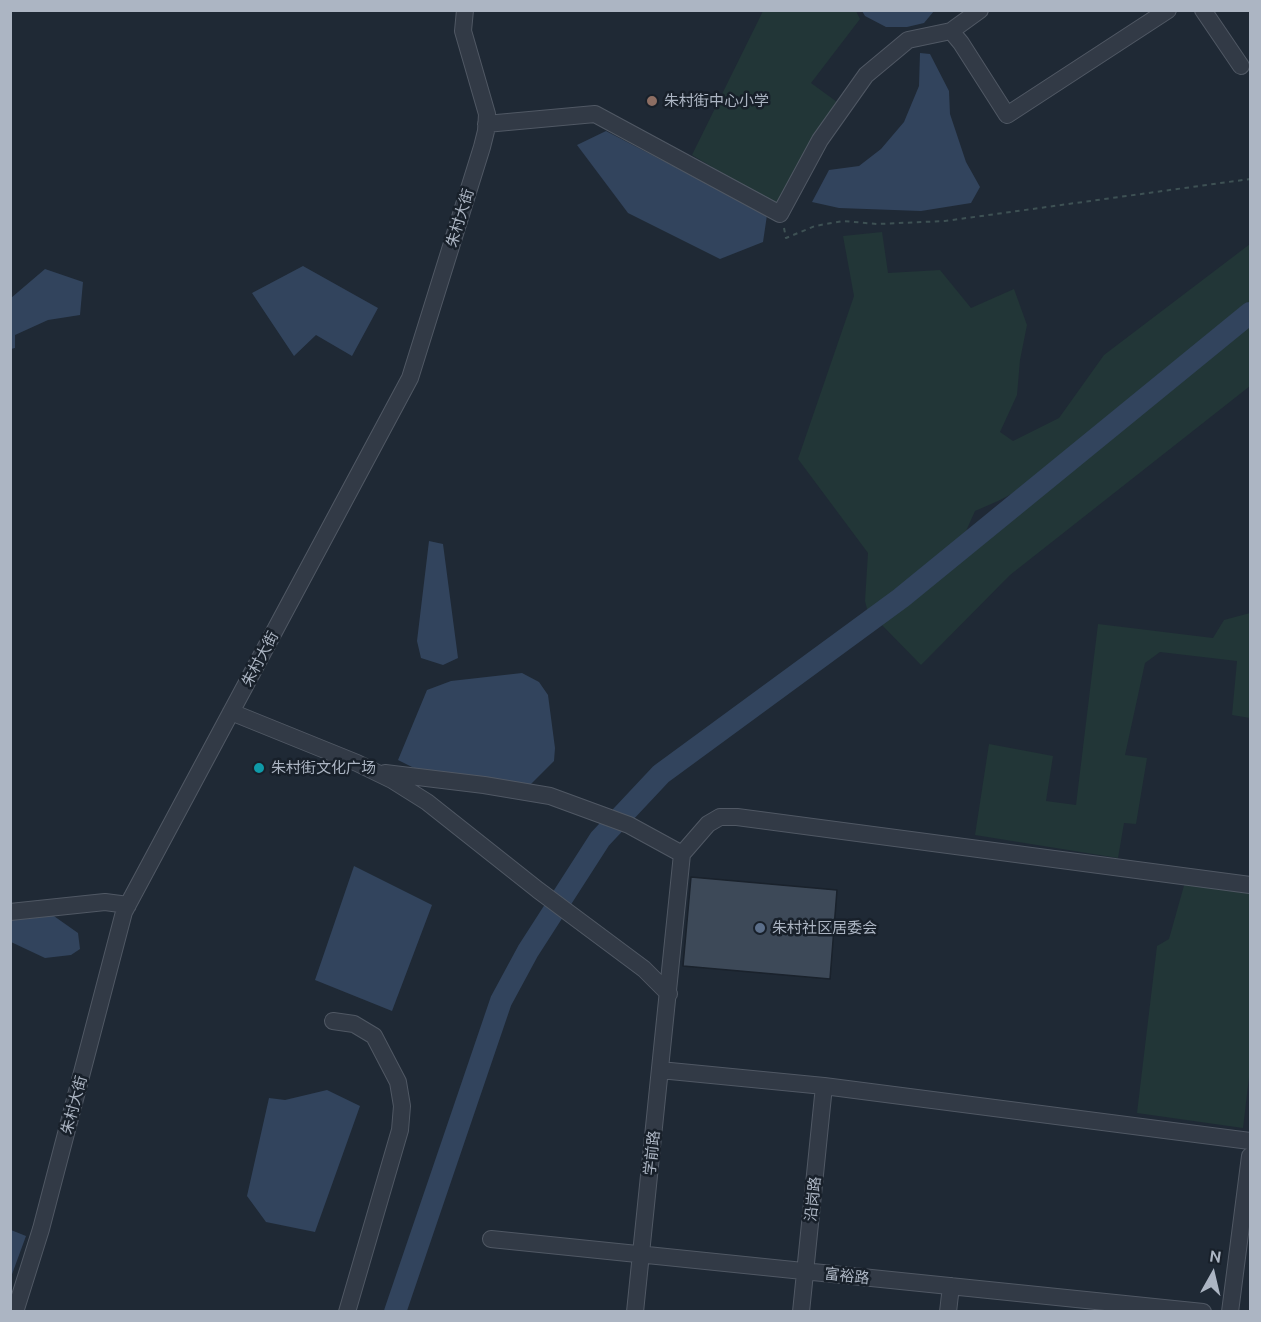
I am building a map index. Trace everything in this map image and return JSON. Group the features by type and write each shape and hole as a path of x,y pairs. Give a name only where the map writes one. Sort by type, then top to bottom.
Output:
{"street":[{"name":"朱村大街","path":"15,1311 41,1229 124,912 410,378 482,147 486,124 487,114 464,32 465,10"},
{"path":"486,124 595,114 780,214 820,140 866,75 908,40 951,31 980,10"},
{"path":"951,31 1007,115 1168,10"},
{"path":"1203,10 1241,66"},
{"path":"231,712 357,763 427,802 538,890 644,969 669,994"},
{"path":"373,771 550,796 629,825 682,854 708,824 720,817 738,817 1251,885"},
{"name":"学前路","path":"635,1311 682,854"},
{"path":"10,912 105,902 128,905"},
{"path":"333,1021 354,1024 374,1036 398,1082 402,1106 400,1130 347,1311"},
{"path":"660,1070 824,1086 1251,1141"},
{"name":"沿岗路","path":"801,1311 824,1086"},
{"path":"1230,1311 1251,1156"},
{"name":"富裕路","path":"491,1239 951,1286 1090,1306 1203,1311"},
{"path":"948,1311 951,1286"}],"path":[{"path":"780,214 786,238 815,226 843,220 877,224 945,221 1251,179"}],"green space":[{"path":"763,11 856,11 860,19 811,83 837,102 793,173 779,202 770,202 692,155"},
{"path":"882,232 888,273 940,270 971,308 1014,289 1027,325 1020,360 1017,395 1000,432 1013,441 1059,418 1104,355 1250,244 1250,304 1027,486 975,511 962,540 869,617 865,601 868,553 798,459 854,296 843,236"},
{"path":"1250,322 1250,386 1010,575 921,665 879,622"},
{"path":"1250,613 1250,718 1232,715 1237,661 1160,652 1145,663 1125,755 1147,758 1136,824 1124,823 1118,858 975,835 989,744 1053,756 1046,801 1076,805 1098,624 1213,638 1224,620"},
{"path":"1185,882 1250,891 1250,1069 1243,1128 1137,1113 1157,946 1169,939"}],"water":[{"path":"862,11 934,11 924,23 907,27 886,27 865,16"},
{"path":"920,53 930,54 949,91 950,114 966,162 980,187 971,203 921,211 839,208 812,202 829,170 859,166 881,149 904,122 919,86"},
{"path":"606,131 767,215 763,242 720,259 628,213 577,145"},
{"path":"303,266 378,308 352,356 316,335 294,356 252,293"},
{"path":"45,269 83,282 80,315 48,320 15,335 15,348 11,349 11,298"},
{"path":"429,541 443,544 458,658 443,665 421,658 417,641"},
{"path":"522,673 539,682 548,695 555,748 554,761 527,788 418,770 398,760 427,690 451,681"},
{"path":"354,866 432,905 392,1011 315,980"},
{"path":"51,914 78,933 80,949 71,955 45,958 11,942 11,919"},
{"path":"327,1090 360,1106 315,1232 266,1222 247,1196 269,1098 285,1100"},
{"path":"10,1230 26,1236 11,1277"}],"building":[{"name":"朱村社区居委会","path":"691,877 837,890 830,979 683,966"}],"waterway":[{"path":"395,1312 501,1001 528,951 600,839 661,774 901,598 1250,313"}],"place":[{"name":"朱村街中心小学","path":"652,101"},
{"name":"朱村街文化广场","path":"259,768"},
{"name":"朱村社区居委会","path":"760,928"}]}
